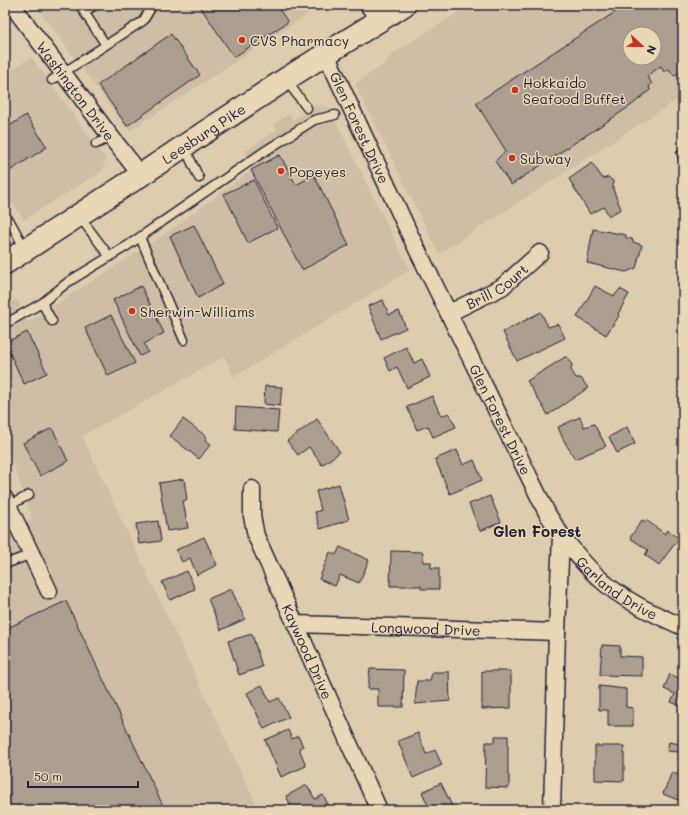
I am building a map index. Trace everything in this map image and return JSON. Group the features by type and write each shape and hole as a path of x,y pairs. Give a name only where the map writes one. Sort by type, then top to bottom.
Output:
{"main road":[{"name":"Leesburg Pike","path":"5,263 326,54 374,13 404,5"}],"street":[{"name":"Washington Drive","path":"12,5 58,77 142,175"},
{"name":"Glen Forest Drive","path":"326,54 369,144 395,204 548,515 561,535"},
{"name":"Brill Court","path":"449,313 502,287 540,253"},
{"name":"Kaywood Drive","path":"252,489 252,516 256,536 379,810"},
{"path":"7,503 49,591"},
{"name":"Garland Drive","path":"561,535 576,555 600,580 628,600 683,627"},
{"path":"552,810 561,535"},
{"name":"Longwood Drive","path":"295,624 557,632"}],"lane":[{"path":"95,5 82,9 106,45"},
{"path":"58,77 143,21 151,8 149,5"},
{"path":"286,79 307,108"},
{"path":"5,324 42,303 68,282 140,238 268,149 314,120 335,115"},
{"path":"96,144 111,137"},
{"path":"184,146 199,178"},
{"path":"5,216 12,225 26,250"},
{"path":"79,216 110,257"},
{"path":"140,238 184,340"},
{"path":"42,303 52,321"},
{"path":"7,503 29,495"},
{"path":"5,564 32,554"}],"shaded area":[{"path":"35,5 308,5 308,14 129,131"},
{"path":"470,5 683,5 683,96 439,254 355,84 385,64 392,54"},
{"path":"31,57 106,159 102,171 24,220 13,203 5,208 5,74"},
{"path":"316,105 329,108 410,270 234,377 224,357 82,436 259,810 5,810 5,524 8,530 32,519 8,449 5,450 5,306 17,299 28,322 165,234 253,169 245,151 277,130 273,124 289,114 293,120"}],"building":[{"name":"CVS Pharmacy","path":"199,5 276,5 288,22 234,57"},
{"path":"626,5 683,5 683,71 674,76 669,69 664,72 661,66 647,76 652,84 649,86 650,90 632,105 511,185 495,161 506,151 476,103"},
{"path":"171,34 200,75 127,126 98,85"},
{"path":"26,115 47,147 5,174 5,129"},
{"path":"683,150 683,175 676,152"},
{"path":"280,155 296,185 314,175 349,245 302,270 251,170"},
{"path":"592,163 603,179 608,177 613,181 613,189 621,209 609,216 604,207 590,214 569,179"},
{"path":"254,180 277,228 248,243 224,194"},
{"path":"194,225 223,284 198,298 170,236"},
{"path":"593,229 626,235 626,238 632,239 633,242 642,245 636,268 626,272 587,263"},
{"path":"141,286 164,333 144,344 148,352 140,356 113,300"},
{"path":"595,286 614,296 620,289 629,294 618,314 619,316 606,335 577,317"},
{"path":"383,300 389,315 399,311 406,328 381,339 368,306"},
{"path":"541,312 548,327 558,324 565,338 517,361 503,332"},
{"path":"111,315 135,363 108,376 85,328"},
{"path":"27,332 47,373 24,384 5,343"},
{"path":"406,347 414,363 422,359 430,377 407,388 397,367 390,371 384,358"},
{"path":"567,357 572,365 571,370 576,378 581,378 588,388 548,415 527,381"},
{"path":"265,386 282,387 280,406 264,404"},
{"path":"432,396 441,416 449,413 456,427 433,437 428,426 417,430 407,407"},
{"path":"236,407 279,410 277,432 235,429"},
{"path":"580,417 584,427 594,424 606,446 575,459 563,439 558,427"},
{"path":"183,419 207,437 205,440 211,444 199,459 170,436"},
{"path":"317,419 340,452 322,465 309,447 298,455 287,441"},
{"path":"627,427 635,444 617,453 609,437"},
{"path":"52,428 68,461 40,476 23,443"},
{"path":"457,450 463,465 474,460 482,480 450,494 435,459"},
{"path":"184,479 187,500 183,501 188,528 167,531 159,483"},
{"path":"339,484 349,520 320,529 315,512 321,510 316,491"},
{"path":"490,496 501,522 480,531 469,504"},
{"path":"642,520 645,522 646,520 665,534 667,530 679,538 659,565 645,555 648,550 630,538"},
{"path":"158,521 161,541 139,544 136,524"},
{"path":"204,537 217,565 197,575 190,558 182,562 176,550"},
{"path":"340,547 369,560 359,583 340,575 335,586 319,579 330,552 336,555"},
{"path":"391,551 423,552 423,562 431,562 431,568 439,568 439,589 421,589 421,586 390,586"},
{"path":"187,571 195,589 170,600 162,582"},
{"path":"231,589 245,619 221,630 208,599"},
{"path":"66,601 165,810 5,810 5,629"},
{"path":"252,634 262,667 239,675 228,641"},
{"path":"602,645 620,646 620,656 642,657 642,676 600,675"},
{"path":"370,669 404,670 403,707 378,707 378,689 368,689"},
{"path":"482,671 511,671 511,708 482,709"},
{"path":"432,672 449,672 450,701 415,704 417,681 430,681"},
{"path":"670,674 681,679 679,683 683,685 683,707 671,702 675,694 664,689"},
{"path":"262,685 270,702 279,698 289,717 264,729 247,693"},
{"path":"599,686 626,689 626,707 633,708 633,726 608,726 608,710 599,710"},
{"path":"288,730 292,739 298,736 303,746 299,748 306,766 281,777 265,740"},
{"path":"418,733 426,754 435,750 442,765 413,778 398,741"},
{"path":"495,736 508,736 509,788 485,787 486,742 495,742"},
{"path":"669,742 680,744 679,752 667,751"},
{"path":"595,746 624,746 624,781 595,780"},
{"path":"680,771 683,773 683,802 663,794 672,772 678,775"},
{"path":"441,783 454,810 430,810 422,792"},
{"path":"307,785 315,799 323,795 331,810 293,810 286,796"}],"place":[{"name":"CVS Pharmacy","path":"242,40"},
{"name":"Hokkaido Seafood Buffet","path":"515,90"},
{"name":"Subway","path":"512,158"},
{"name":"Popeyes","path":"281,171"},
{"name":"Sherwin-Williams","path":"132,311"}],"district":[{"name":"Glen Forest","path":"537,531"}]}
